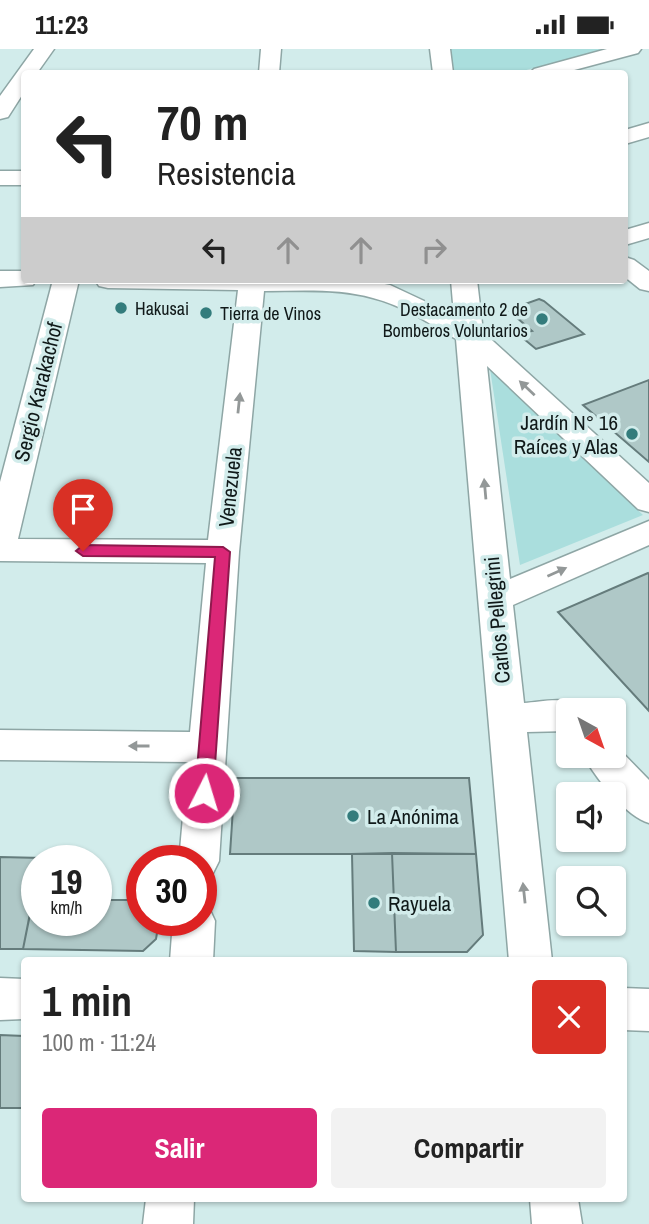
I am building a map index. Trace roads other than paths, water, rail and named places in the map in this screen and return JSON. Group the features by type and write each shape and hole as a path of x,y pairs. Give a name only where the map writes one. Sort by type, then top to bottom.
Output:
{"street":[{"path":"29,70 44,49"},
{"path":"269,70 271,49"},
{"path":"440,49 443,70"},
{"path":"552,70 631,49"},
{"path":"637,49 649,56"},
{"path":"8,103 21,83"},
{"path":"628,136 649,130"},
{"path":"0,178 21,178"},
{"path":"628,237 649,230"},
{"path":"628,267 649,282"},
{"path":"0,279 21,279"},
{"name":"Sergio Karakachof","path":"0,547 65,284"},
{"name":"Venezuela","path":"200,845 223,552 252,284"},
{"path":"340,284 381,291 433,314 471,336 649,501"},
{"name":"Carlos Pellegrini","path":"473,284 471,336 531,957"},
{"path":"495,599 649,532"},
{"path":"0,547 223,552"},
{"path":"507,719 556,716"},
{"path":"0,745 208,747"},
{"path":"614,768 649,807"},
{"path":"191,957 193,936"},
{"path":"0,999 21,999"},
{"path":"627,1009 649,1010"},
{"path":"168,1224 170,1202"},
{"path":"554,1202 557,1224"}],"place":[{"name":"Hakusai","path":"121,308"},
{"name":"Tierra de Vinos","path":"206,313"},
{"name":"Destacamento 2 de Bomberos Voluntarios","path":"542,319"},
{"name":"Jardín N° 16 Raíces y Alas","path":"632,434"},
{"name":"La Anónima","path":"353,816"},
{"name":"Rayuela","path":"374,903"}]}
